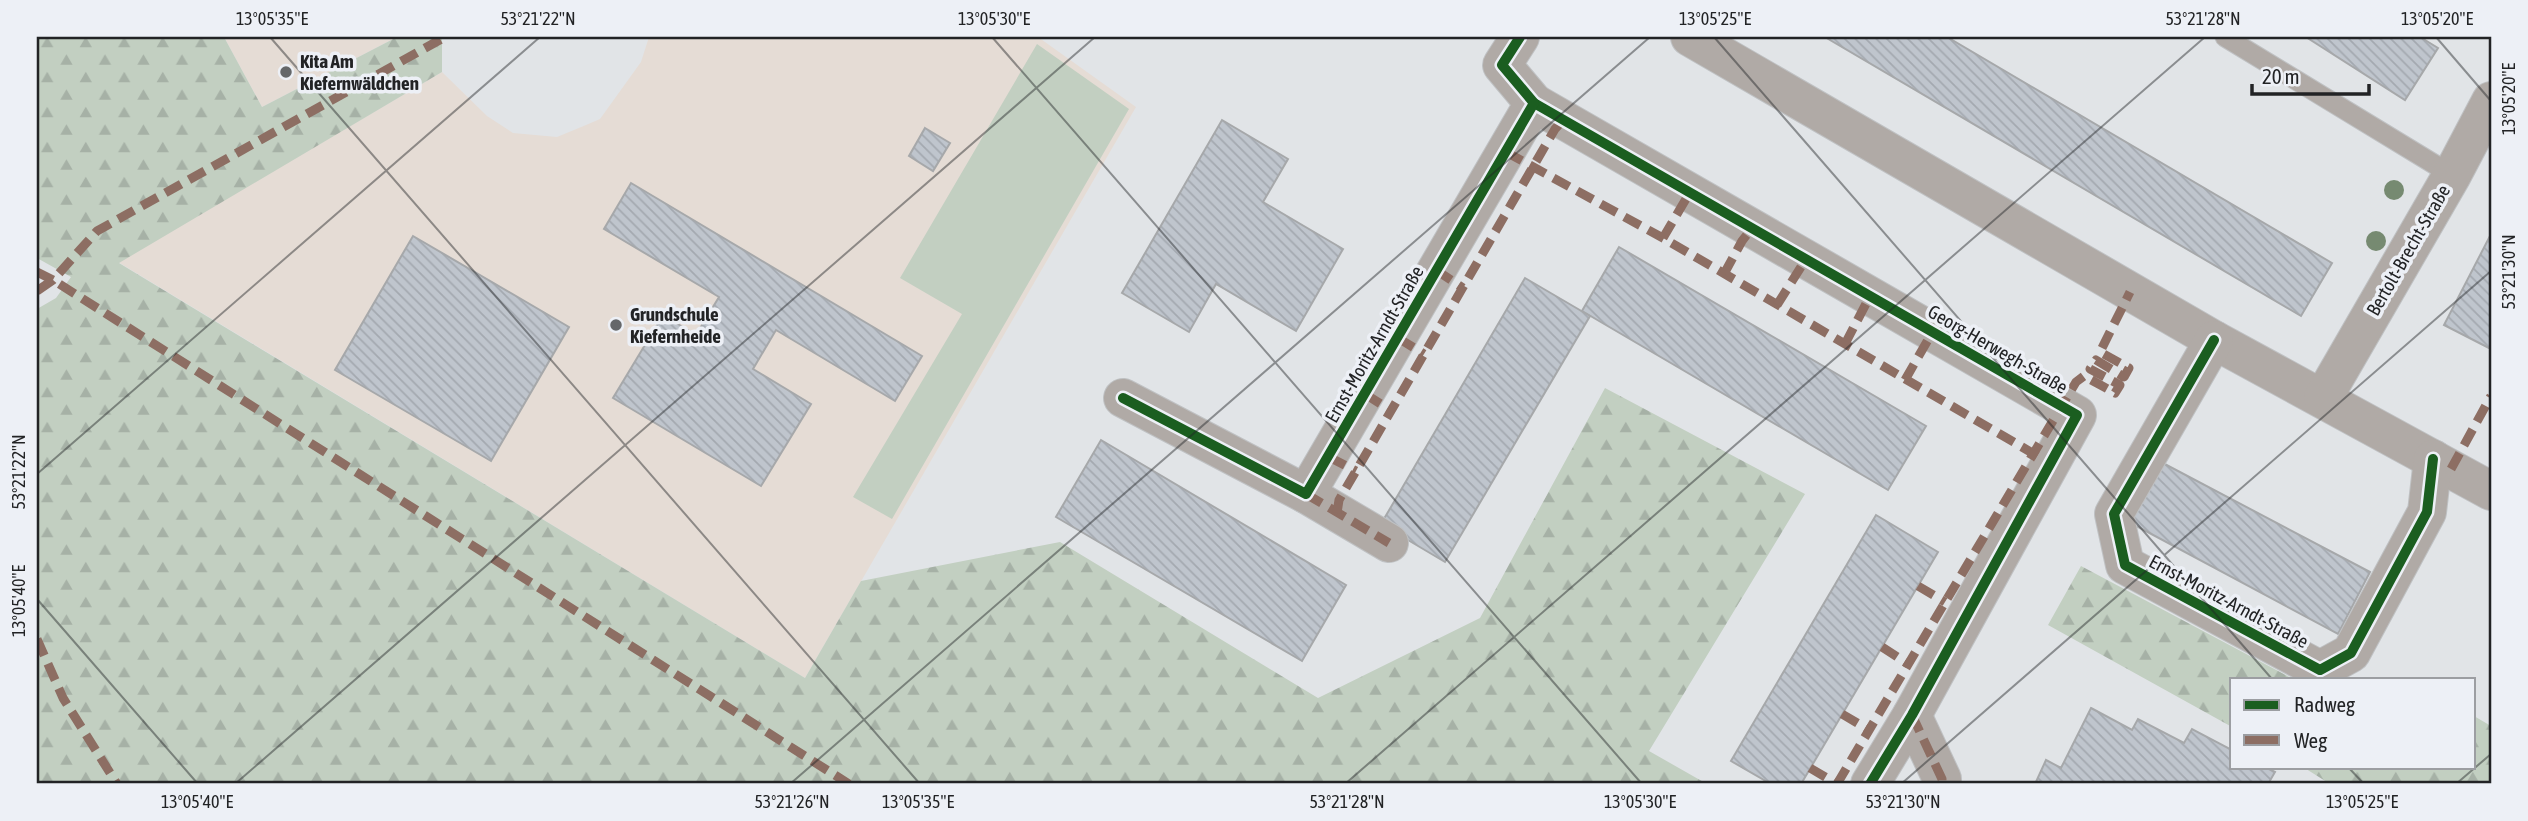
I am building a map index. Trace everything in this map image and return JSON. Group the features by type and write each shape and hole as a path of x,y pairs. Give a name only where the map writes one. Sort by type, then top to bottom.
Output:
{"street":[{"path":"1520,37 1502,65 1534,103"},
{"path":"1690,37 2214,340 2491,491"},
{"name":"Bertolt-Brecht-Straße","path":"2323,398 2452,175 2491,102"},
{"name":"Ernst-Moritz-Arndt-Straße","path":"1306,494 1534,103"},
{"name":"Georg-Herwegh-Straße","path":"1534,103 2077,415 1912,715 1870,784"},
{"name":"Ernst-Moritz-Arndt-Straße","path":"2214,340 2114,514 2125,565 2137,572 2320,670 2351,653 2422,522 2427,512 2433,459"},
{"path":"1123,398 1306,494 1389,543"},
{"path":"1912,715 1942,784"}],"lane":[{"path":"2225,37 2452,175"}],"shaded area":[{"name":"Kita Am Kiefernwäldchen","path":"224,37 397,37 262,107"},
{"name":"Grundschule Kiefernheide","path":"649,37 1038,37 1136,107 805,678 118,262 442,72 487,116 513,133 557,137 586,125 600,119 641,62"}],"green space":[{"path":"37,37 224,37 262,107 397,37 442,37 442,72 119,263 805,678 861,581 1060,542 1318,698 1480,618 1605,388 1805,494 1649,751 1707,784 37,784 37,309 56,298 71,277 37,258"},
{"path":"1037,44 1129,109 892,519 853,497 962,314 900,278"},
{"path":"2081,566 2291,678 2230,678 2230,726 2048,625"},
{"path":"2476,717 2491,726 2491,784 2330,784 2305,768 2476,768"}],"building":[{"path":"1825,37 1947,37 2332,263 2301,316"},
{"path":"2306,37 2420,37 2438,48 2405,100"},
{"path":"1222,120 1288,159 1263,202 1343,249 1296,331 1216,284 1189,332 1122,293"},
{"path":"925,128 950,143 933,171 909,156"},
{"path":"631,183 922,356 895,401 776,330 753,369 811,404 761,486 613,398 663,315 696,335 719,297 604,229"},
{"path":"2491,234 2491,349 2444,325"},
{"path":"413,236 569,327 491,461 335,370"},
{"path":"1619,247 1926,426 1888,490 1582,311"},
{"path":"1525,278 1590,316 1445,562 1381,524"},
{"path":"1101,440 1346,585 1302,661 1056,517"},
{"path":"2159,461 2370,572 2338,634 2127,521"},
{"path":"1876,515 1938,552 1801,784 1771,784 1731,761"},
{"path":"2091,708 2132,730 2138,719 2184,743 2192,729 2230,749 2230,768 2267,768 2275,772 2268,784 2035,784 2046,760 2061,768"}],"marked path":[{"path":"37,272 53,280 97,231 445,37"},
{"path":"1337,513 1339,500 1555,129 1564,119"},
{"path":"1506,152 1663,238 2041,458"},
{"path":"1663,238 1690,192"},
{"path":"1724,274 1752,228"},
{"path":"1777,305 1806,259"},
{"path":"1436,270 1463,288"},
{"path":"37,291 53,280 849,784"},
{"path":"1837,784 2076,382 2084,376 2115,393 2120,385 2090,369 2096,360 2124,377 2129,368 2100,352 2130,292"},
{"path":"1845,344 1870,296"},
{"path":"1905,380 1933,331"},
{"path":"1398,338 1424,354"},
{"path":"1365,394 1392,411"},
{"path":"2451,469 2491,396"},
{"path":"1329,457 1356,471"},
{"path":"1306,494 1389,543"},
{"path":"1918,586 1945,602"},
{"path":"37,639 63,698 117,784"},
{"path":"1882,647 1908,664"},
{"path":"1842,714 1869,730"},
{"path":"1912,715 1942,784"},
{"path":"1810,768 1837,784"}],"cycle path":[{"path":"1123,398 1306,494 1534,103 1502,65 1520,37"},
{"path":"1534,103 2077,415 1912,715 1870,784"},
{"path":"2214,340 2114,514 2125,565 2320,670 2351,653 2427,512 2433,459"}],"place":[{"name":"Kita Am Kiefernwäldchen","path":"286,72"},
{"name":"Grundschule Kiefernheide","path":"616,325"}]}
